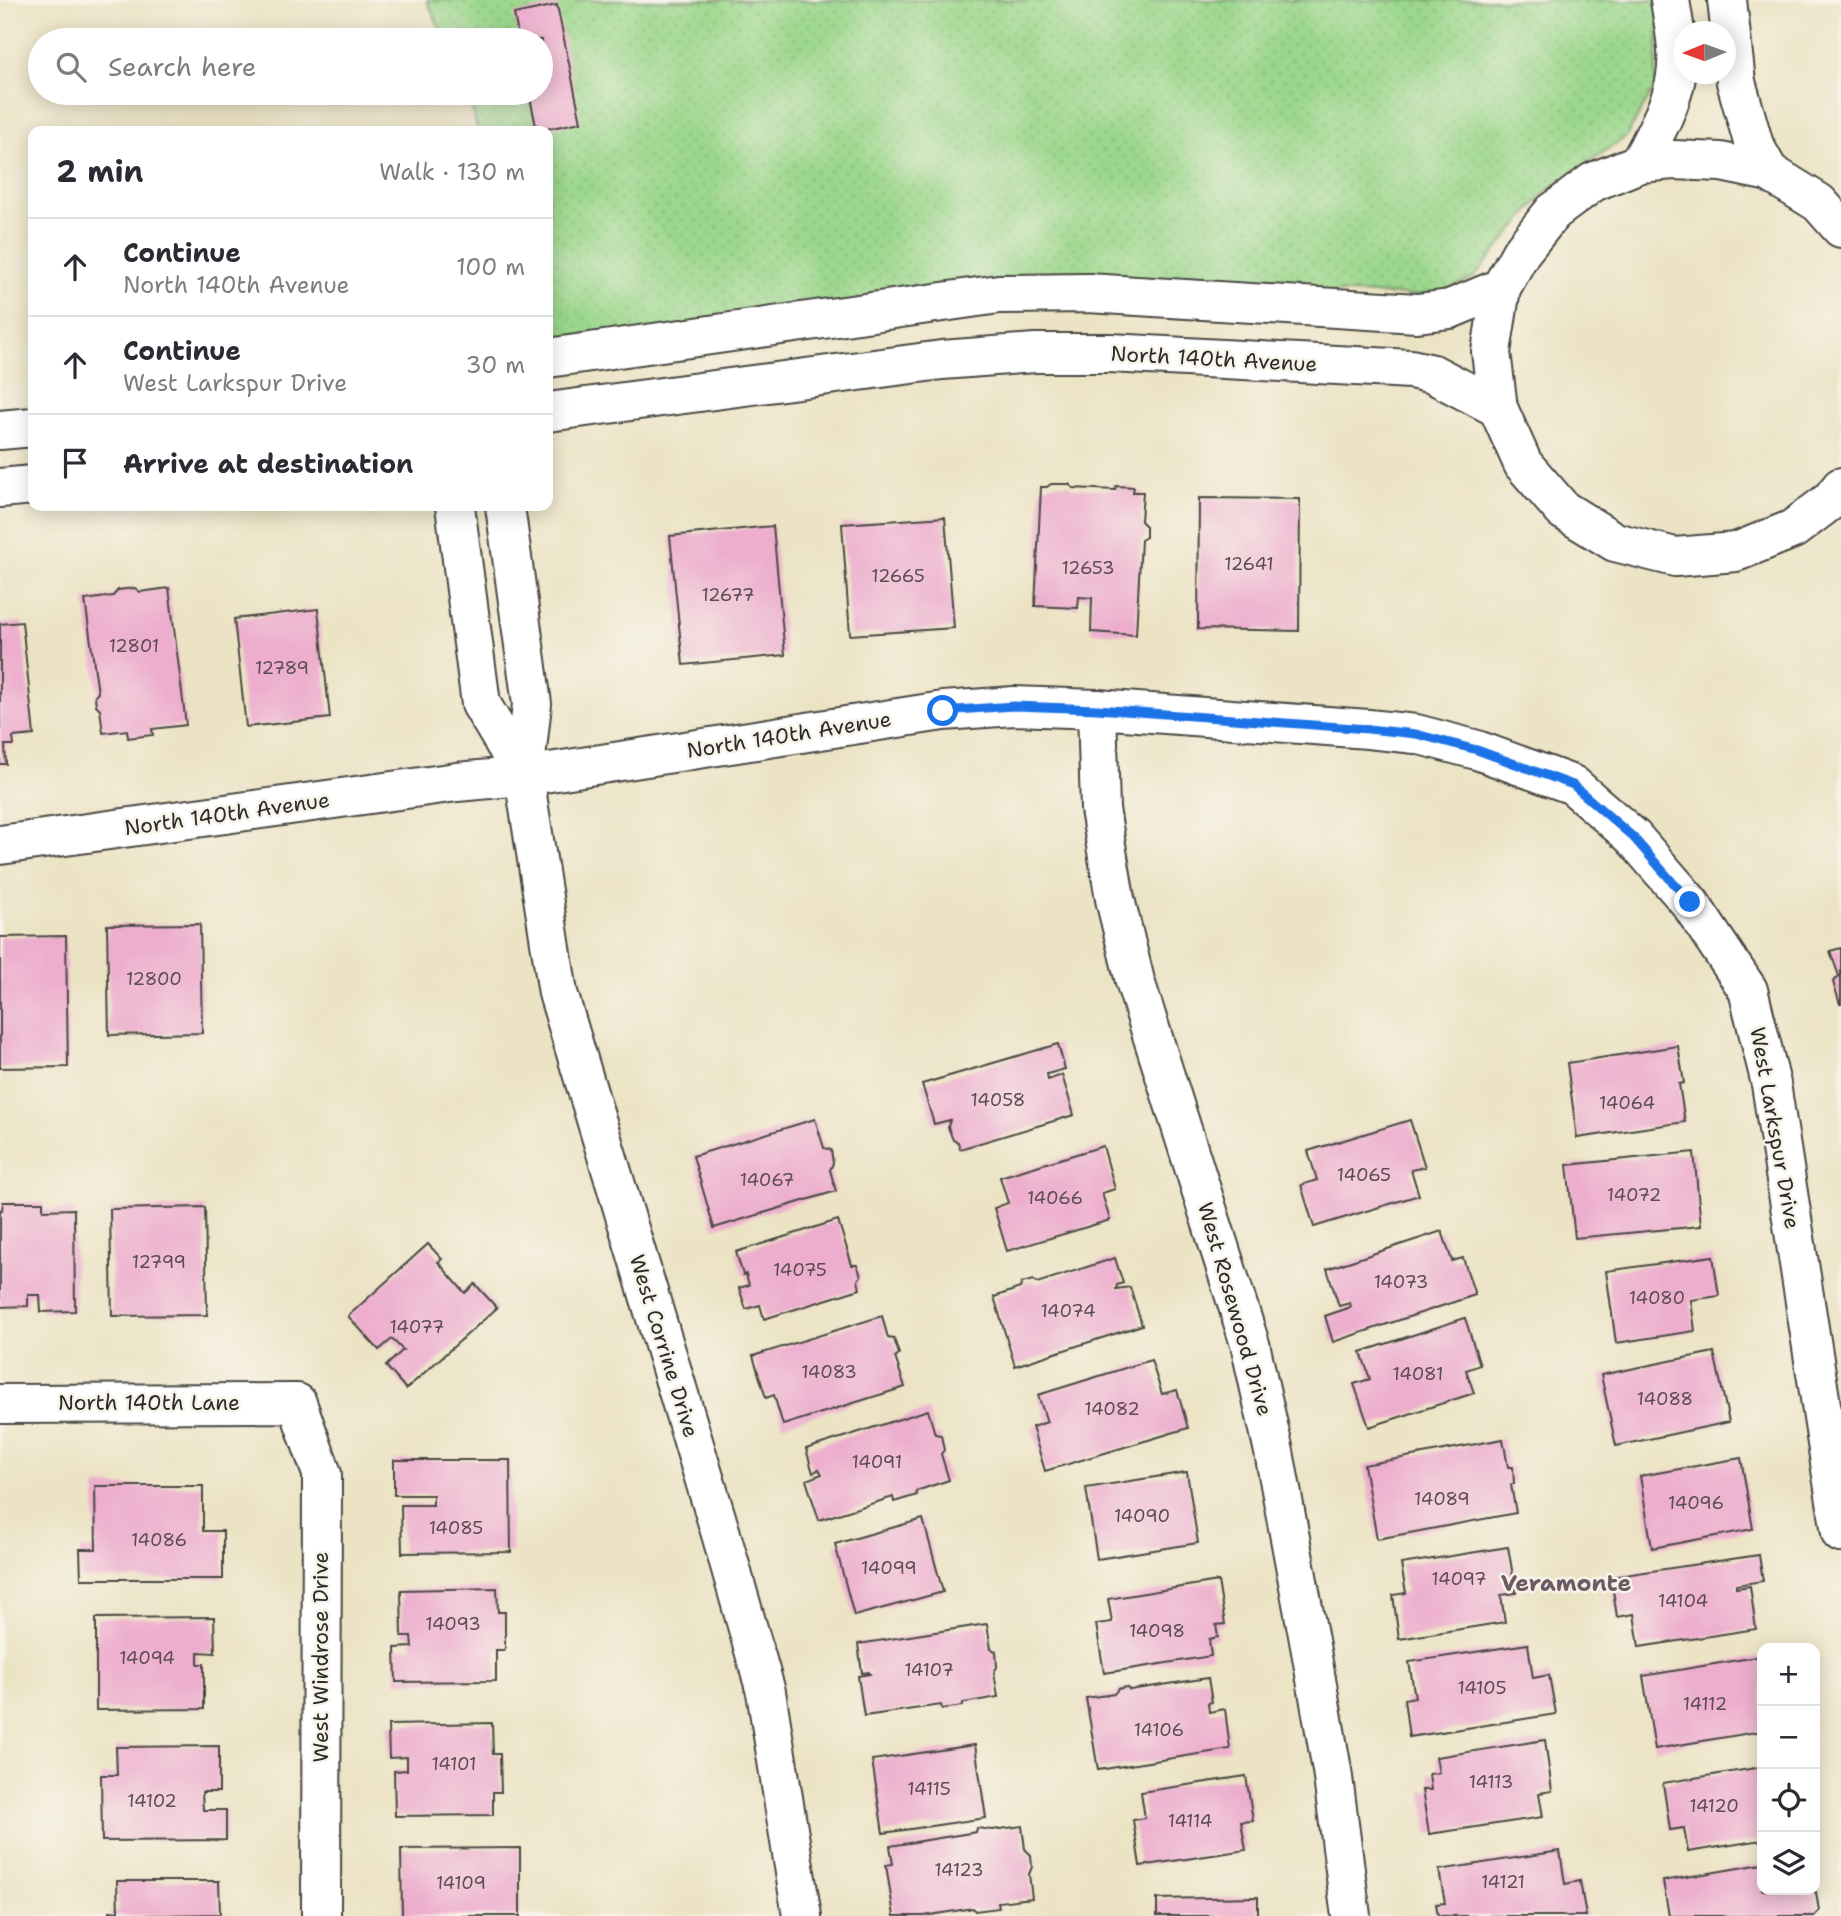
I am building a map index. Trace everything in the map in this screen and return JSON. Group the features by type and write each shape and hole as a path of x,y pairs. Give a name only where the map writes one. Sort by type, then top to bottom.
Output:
{"street":[{"path":"1640,163 1661,120 1675,81 1677,54 1670,0"},
{"path":"1727,0 1736,82 1754,145 1769,172"},
{"path":"1837,496 1793,528 1736,552 1675,557 1615,542 1563,510 1523,464 1498,408 1491,352 1501,288 1521,251 1553,212 1593,182 1640,163 1673,160 1721,162 1769,172 1819,203 1841,228"},
{"path":"553,357 999,294 1088,293 1417,313 1450,309 1501,288"},
{"name":"North 140th Avenue","path":"553,411 942,360 1035,353 1110,353 1411,369 1433,374 1498,408"},
{"path":"0,430 28,427"},
{"path":"0,488 28,485"},
{"name":"West Corrine Drive","path":"456,511 481,705 524,776"},
{"name":"West Corrine Drive","path":"506,511 532,704 524,776 558,993 766,1692 802,1916"},
{"name":"North 140th Avenue","path":"0,845 457,782 524,776 943,711 1014,706 1097,709 1416,734 1477,750 1573,785"},
{"name":"West Rosewood Drive","path":"1097,709 1100,809 1115,899 1135,981 1250,1345 1275,1452 1336,1796 1351,1916"},
{"name":"West Larkspur Drive","path":"1573,785 1633,837 1690,902 1748,990 1771,1084 1841,1533"},
{"name":"North 140th Lane","path":"0,1404 297,1403"},
{"name":"West Windrose Drive","path":"297,1403 322,1474 321,1916"}],"green space":[{"path":"427,0 1656,0 1660,15 1655,87 1626,137 1547,190 1473,278 1434,296 1143,286 553,345 553,126 477,126 471,105 553,105 553,28 440,28"}],"building":[{"path":"557,5 581,122 553,128 536,126 532,105 553,105 553,28 517,28 514,14"},
{"path":"1051,484 1115,490 1116,486 1134,487 1133,492 1143,492 1141,521 1146,526 1146,537 1141,540 1136,635 1091,632 1092,598 1079,597 1078,608 1035,606 1041,487"},
{"path":"1199,498 1300,499 1299,631 1198,629"},
{"path":"945,517 954,628 850,635 842,524"},
{"path":"773,526 785,655 683,665 670,536"},
{"path":"135,588 140,592 169,588 186,725 152,729 153,735 128,738 127,730 103,733 100,709 96,705 95,696 98,693 85,600 113,596 118,590"},
{"path":"318,609 330,718 246,727 234,619"},
{"path":"22,622 34,735 13,737 14,745 5,745 6,764 0,764 0,624"},
{"path":"200,924 202,1033 109,1035 107,925"},
{"path":"66,936 68,1067 0,1068 0,937"},
{"path":"1841,948 1840,1004 1833,982 1839,976 1830,951"},
{"path":"1058,1044 1065,1069 1047,1074 1048,1080 1062,1075 1074,1115 960,1149 948,1127 950,1120 934,1124 922,1084"},
{"path":"1678,1046 1684,1083 1679,1084 1685,1122 1577,1138 1567,1063"},
{"path":"815,1119 824,1148 831,1150 833,1163 830,1170 836,1191 714,1228 693,1156"},
{"path":"1410,1120 1425,1167 1411,1170 1419,1195 1314,1227 1301,1185 1317,1180 1308,1151"},
{"path":"1103,1146 1115,1189 1102,1193 1110,1220 1007,1251 994,1208 1008,1203 1000,1177"},
{"path":"1694,1152 1701,1226 1575,1238 1567,1165"},
{"path":"3,1202 43,1202 43,1210 74,1209 75,1311 41,1312 40,1295 28,1295 28,1306 0,1307 0,1210"},
{"path":"205,1207 207,1315 112,1316 110,1209"},
{"path":"838,1220 852,1265 857,1265 861,1276 858,1280 860,1289 764,1319 760,1305 746,1309 739,1288 749,1285 736,1252"},
{"path":"1442,1231 1452,1261 1463,1258 1475,1295 1333,1342 1325,1316 1351,1307 1350,1303 1339,1306 1327,1269"},
{"path":"428,1244 442,1259 438,1262 465,1293 475,1284 497,1308 406,1389 386,1366 403,1350 392,1339 379,1350 348,1316"},
{"path":"1713,1256 1719,1296 1691,1300 1695,1331 1616,1343 1606,1271"},
{"path":"1115,1258 1123,1283 1117,1285 1116,1289 1130,1287 1142,1325 1015,1366 994,1297 1020,1288 1022,1283 1033,1280 1037,1283"},
{"path":"882,1316 888,1338 894,1339 899,1354 895,1357 905,1387 783,1425 774,1395 766,1398 753,1356"},
{"path":"1465,1318 1480,1365 1466,1370 1474,1393 1369,1427 1354,1384 1370,1379 1361,1352"},
{"path":"1714,1352 1729,1422 1616,1446 1601,1375"},
{"path":"1151,1360 1162,1394 1177,1390 1188,1428 1045,1471 1032,1427 1047,1422 1038,1395"},
{"path":"928,1410 935,1434 941,1435 944,1450 941,1454 949,1480 916,1491 917,1495 894,1502 893,1497 819,1520 806,1480 822,1474 819,1469 813,1473 806,1449"},
{"path":"1503,1439 1508,1467 1513,1467 1514,1483 1511,1485 1516,1513 1377,1539 1364,1465"},
{"path":"1741,1458 1753,1529 1652,1548 1640,1476"},
{"path":"394,1460 510,1460 511,1552 402,1553 401,1505 433,1505 433,1495 394,1495"},
{"path":"1187,1472 1198,1543 1097,1559 1086,1488"},
{"path":"95,1486 203,1486 203,1531 223,1531 223,1579 81,1579 80,1549 96,1549"},
{"path":"923,1519 943,1592 854,1616 835,1544"},
{"path":"1508,1547 1516,1593 1501,1595 1505,1622 1399,1639 1393,1595 1406,1593 1401,1564"},
{"path":"1759,1555 1763,1581 1736,1585 1736,1588 1750,1586 1756,1629 1639,1647 1634,1614 1617,1617 1611,1577"},
{"path":"1218,1581 1225,1624 1216,1625 1218,1637 1209,1639 1211,1656 1104,1673 1096,1624 1112,1622 1108,1599"},
{"path":"497,1588 498,1612 505,1612 505,1650 496,1650 496,1681 396,1682 395,1648 412,1647 411,1636 402,1636 401,1590"},
{"path":"214,1617 215,1653 198,1652 198,1664 204,1664 204,1709 96,1710 96,1618"},
{"path":"987,1624 991,1649 996,1651 997,1667 994,1672 998,1697 942,1709 941,1705 864,1716 858,1676 870,1674 862,1673 858,1644"},
{"path":"1528,1644 1533,1678 1549,1675 1556,1714 1409,1737 1404,1699 1415,1697 1409,1662"},
{"path":"1757,1657 1757,1732 1655,1749 1643,1676"},
{"path":"1208,1678 1212,1702 1208,1703 1209,1712 1225,1709 1230,1749 1098,1770 1086,1698 1114,1694 1118,1689 1126,1687 1130,1690"},
{"path":"492,1723 493,1754 500,1754 501,1792 493,1792 493,1815 395,1816 394,1771 407,1770 407,1757 389,1758 388,1725"},
{"path":"1545,1740 1552,1791 1539,1793 1543,1817 1429,1834 1422,1790 1431,1790 1429,1774 1439,1773 1436,1757"},
{"path":"975,1745 986,1818 883,1833 872,1760"},
{"path":"219,1746 219,1792 202,1792 203,1810 226,1810 226,1840 102,1841 101,1775 117,1775 116,1747"},
{"path":"1757,1768 1757,1841 1688,1852 1684,1828 1670,1830 1663,1783"},
{"path":"1246,1776 1253,1821 1241,1822 1246,1850 1140,1866 1133,1820 1145,1818 1141,1792"},
{"path":"1022,1826 1025,1849 1031,1855 1032,1867 1029,1874 1032,1898 998,1902 999,1908 975,1911 973,1908 924,1916 894,1916 886,1865 893,1864 890,1846 976,1832 977,1828 992,1830"},
{"path":"520,1848 520,1916 402,1916 401,1849"},
{"path":"1560,1851 1565,1884 1580,1881 1586,1916 1438,1916 1436,1904 1445,1903 1439,1870"},
{"path":"1757,1865 1757,1895 1816,1895 1819,1911 1814,1916 1669,1916 1663,1881"},
{"path":"117,1881 219,1881 220,1914 110,1916 110,1911 118,1912"},
{"path":"1258,1897 1258,1916 1157,1916 1157,1899"}],"district":[{"name":"Veramonte","path":"1566,1583"}],"route":[{"path":"943,711 1014,706 1097,709 1416,734 1477,750 1573,785 1633,837 1690,902"}]}
